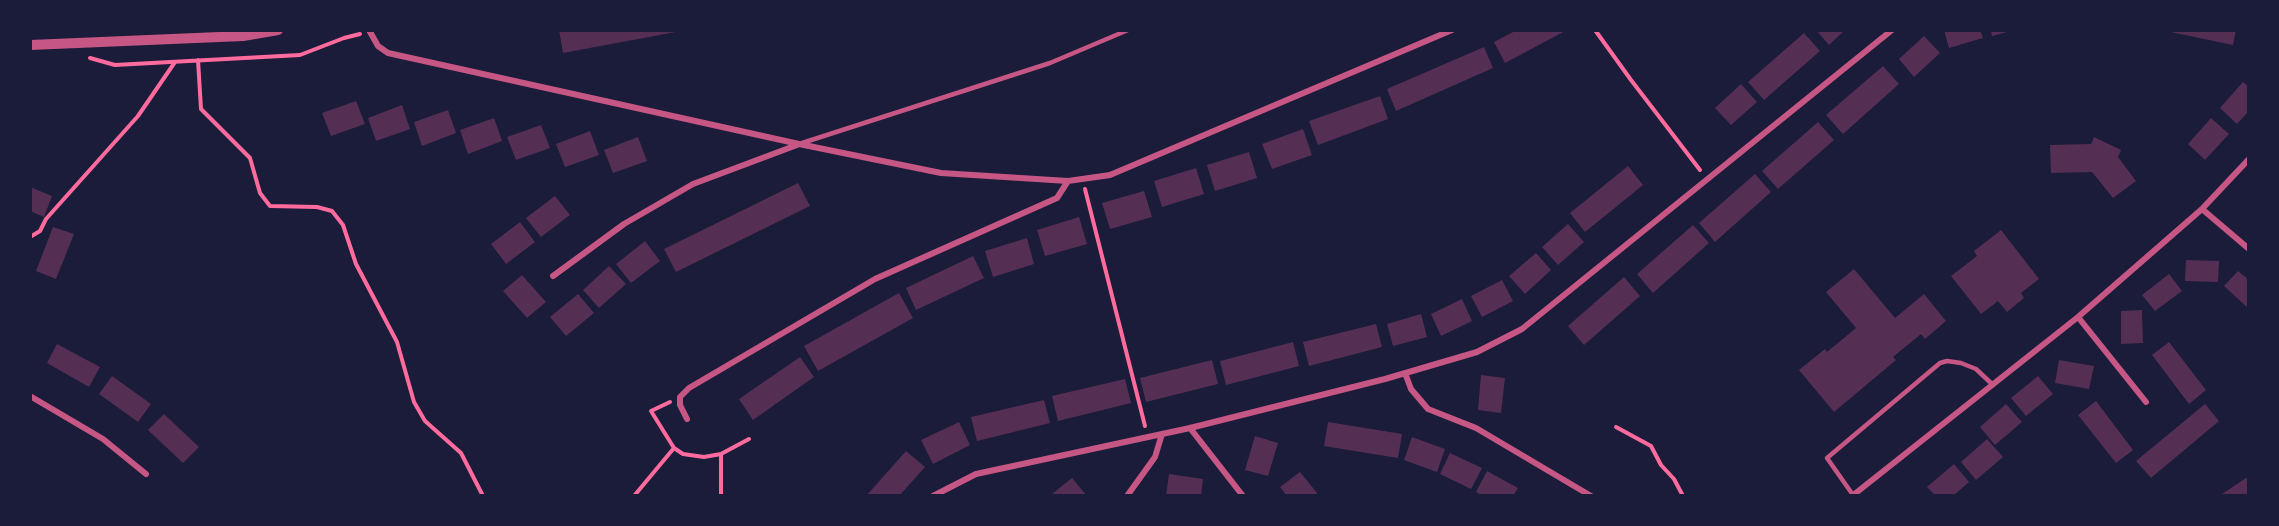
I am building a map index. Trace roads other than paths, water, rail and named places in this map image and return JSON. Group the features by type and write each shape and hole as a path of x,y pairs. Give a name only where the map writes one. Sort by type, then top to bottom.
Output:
{"street":[{"path":"30,45 243,36 278,30"},
{"path":"369,31 378,46 387,53 799,144 941,173 1068,181 1110,175 1452,30"},
{"path":"933,496 976,474 1190,428 1406,373 1477,352 1522,329 1892,30"},
{"path":"554,276 624,224 693,184 799,144"},
{"path":"1853,496 2078,317 2202,209 2249,159"},
{"path":"687,419 680,405 680,397 689,388 875,279 1057,198 1068,181"},
{"path":"2202,209 2249,249"},
{"path":"2078,317 2146,402"},
{"path":"1406,373 1411,389 1428,409 1476,428 1591,496"},
{"path":"30,396 103,439 146,474"},
{"path":"1190,428 1243,496"},
{"path":"1127,496 1155,457 1162,434"}],"lane":[{"path":"799,144 1050,63 1128,30"},
{"path":"1853,496 1827,458 1940,363 1947,361 1961,363 1976,369 1993,385"}]}
